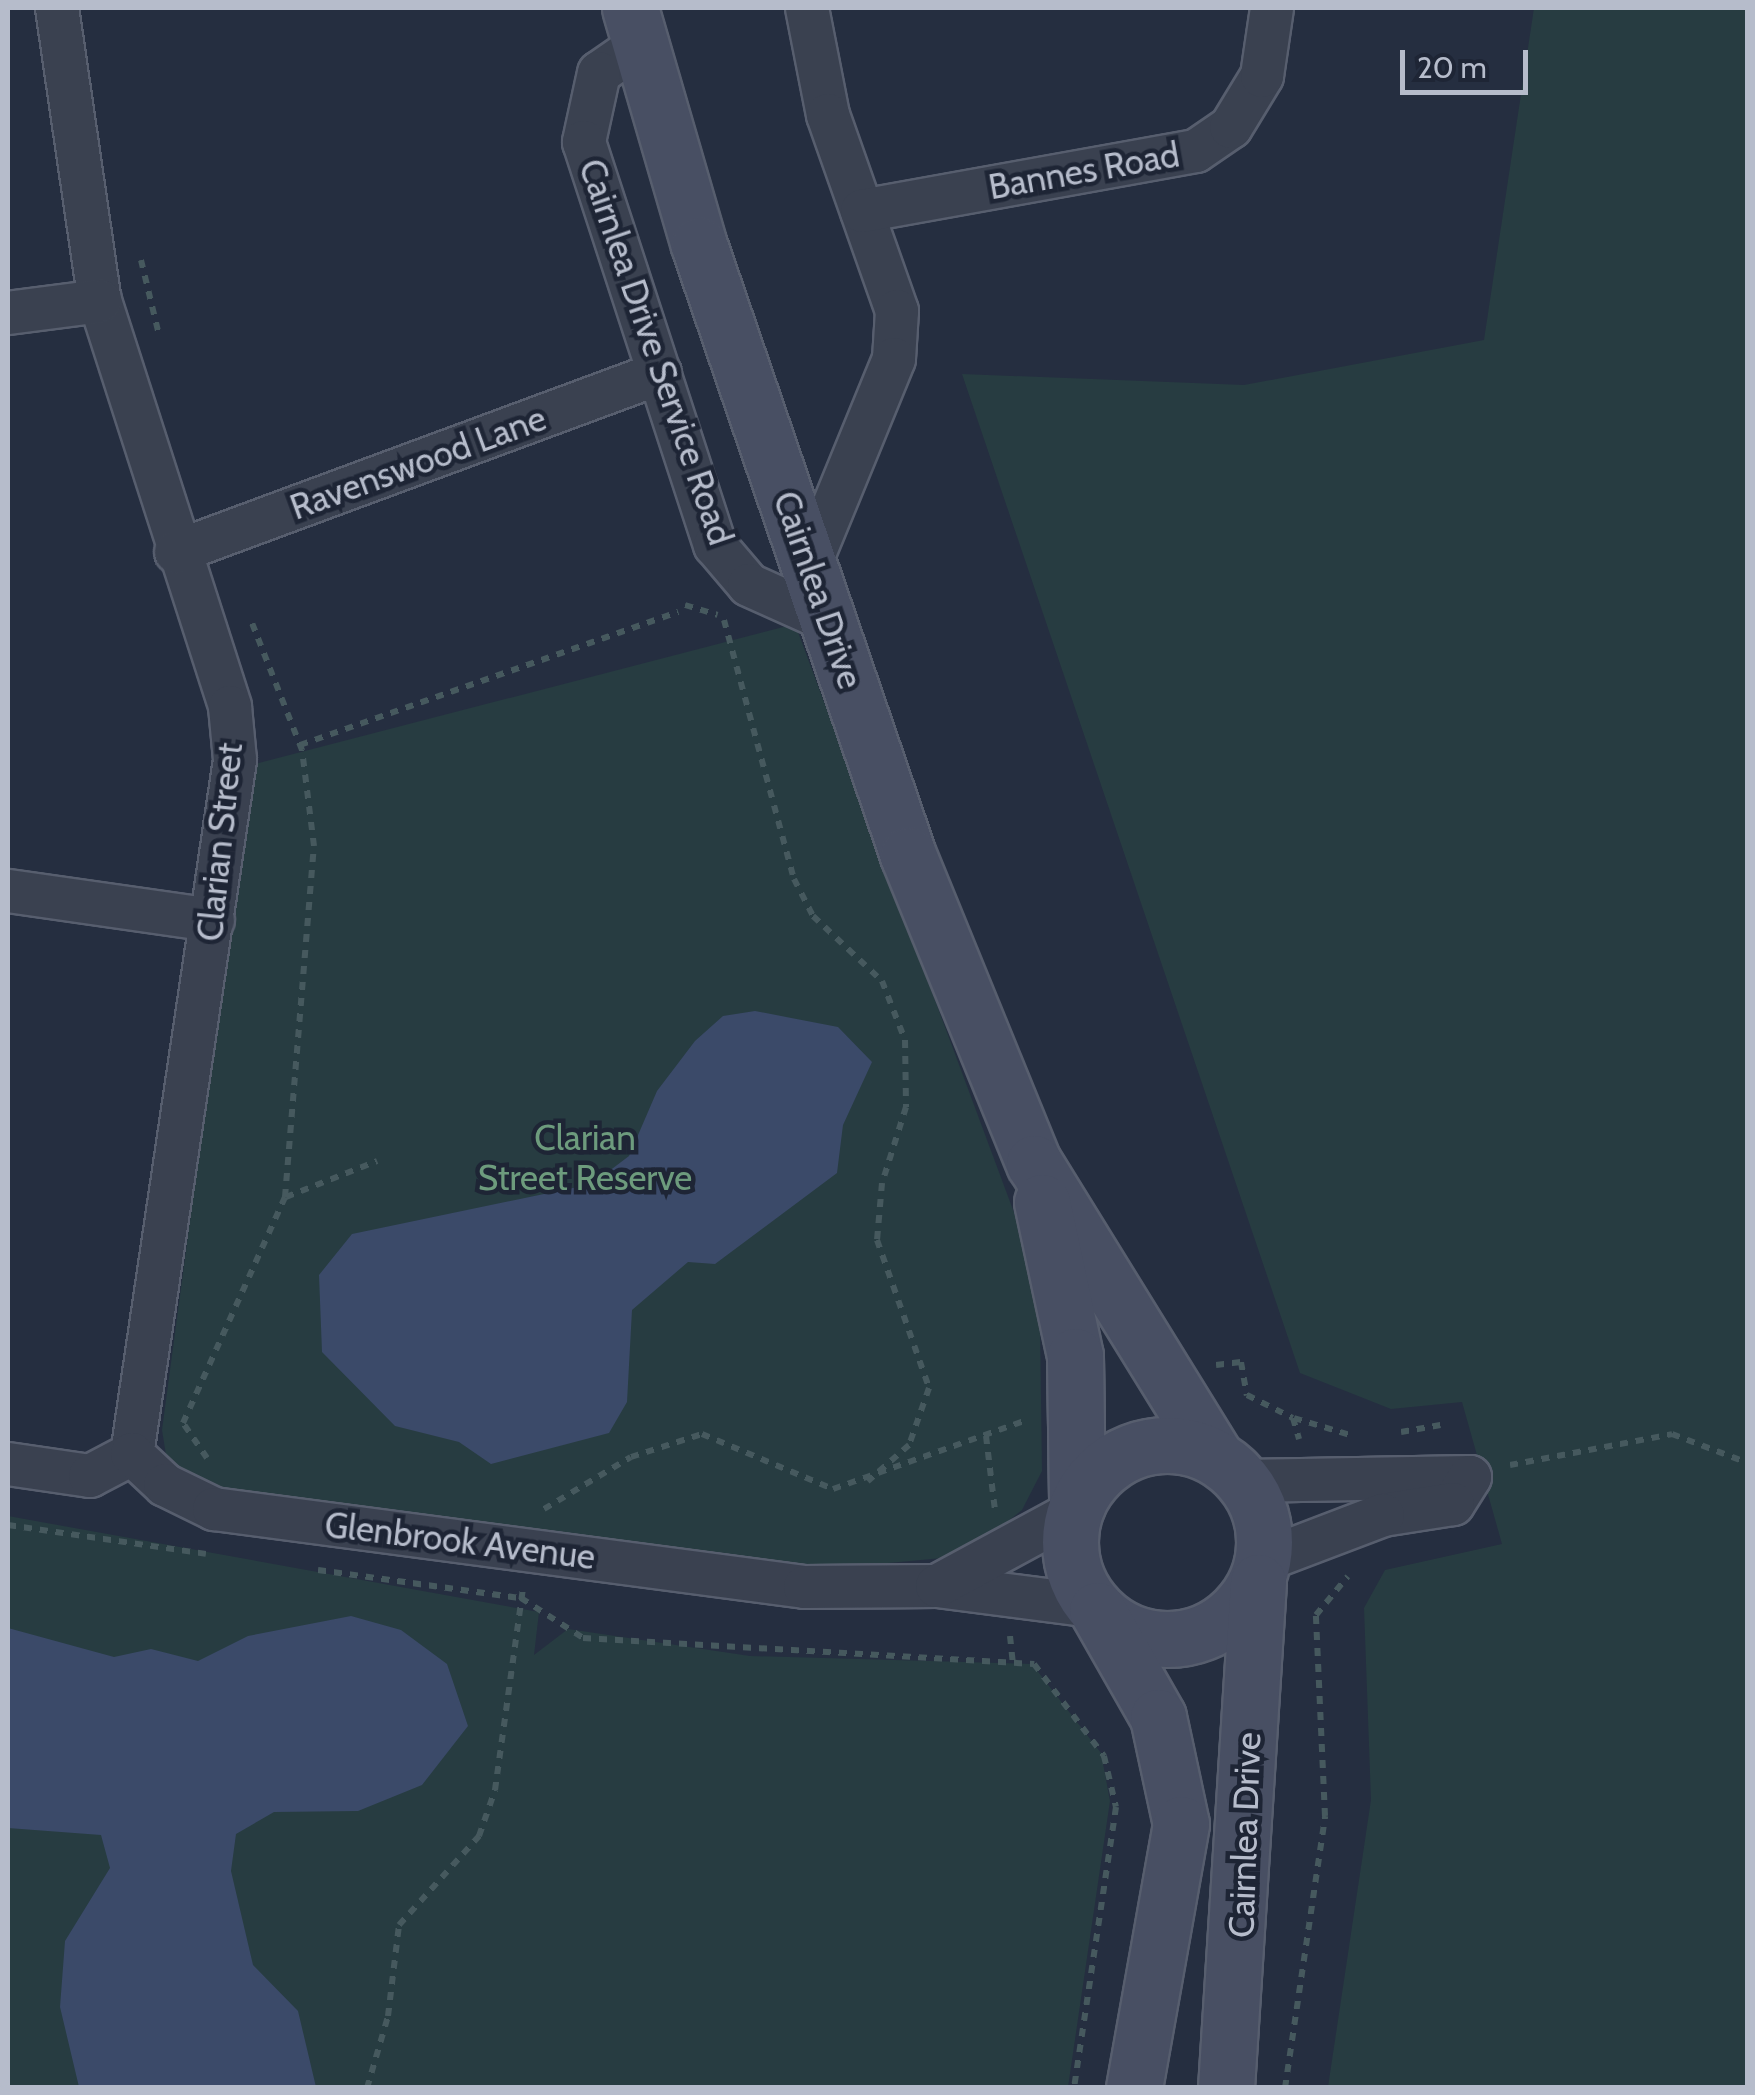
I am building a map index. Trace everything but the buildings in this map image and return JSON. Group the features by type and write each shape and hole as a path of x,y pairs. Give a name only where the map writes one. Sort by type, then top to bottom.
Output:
{"street":[{"name":"Clarian Street","path":"58,8 100,301 176,552 230,707 235,760 132,1454"},
{"path":"807,8 828,115 897,311 894,359 810,564"},
{"name":"Bannes Road","path":"862,211 1196,150 1232,128 1262,76 1272,8"},
{"name":"Cairnlea Drive Service Road","path":"634,27 600,74 584,142 715,545 738,572 829,620"},
{"name":"Cairnlea Drive","path":"634,27 908,855 1034,1163 1163,1372 1230,1468"},
{"path":"8,312 100,301"},
{"name":"Ravenswood Lane","path":"176,552 660,373"},
{"path":"8,891 213,920"},
{"name":"Cairnlea Drive","path":"1034,1163 1075,1356 1076,1509"},
{"path":"1230,1468 1261,1511 1260,1571 1239,1610 1174,1640 1147,1638 1096,1608 1071,1560 1076,1509 1110,1462 1142,1448 1230,1468 1309,1479 1470,1477"},
{"path":"8,1464 90,1476 132,1454"},
{"name":"Glenbrook Avenue","path":"132,1454 164,1486 214,1509 806,1587 937,1586 1096,1608"},
{"path":"1260,1571 1331,1534 1453,1504 1470,1477"},
{"name":"Glenbrook Avenue","path":"937,1586 1076,1509"},
{"name":"Cairnlea Drive","path":"1226,2088 1260,1571"},
{"name":"Cairnlea Drive","path":"1096,1608 1158,1717 1181,1824 1134,2088"}],"path":[{"path":"738,572 724,617 794,879 813,916 882,981 904,1040 906,1108 882,1183 877,1240 928,1388 909,1445 863,1486"},
{"path":"685,605 724,617"},
{"path":"300,746 678,612"},
{"path":"285,1197 377,1162"},
{"path":"1163,1372 1242,1362 1247,1395 1293,1418 1364,1439"},
{"path":"367,2088 388,2016 399,1924 479,1836 495,1790 521,1598 532,1550 553,1500 630,1458 702,1434 833,1489 863,1486 1076,1400"},
{"path":"1293,1418 1309,1479"},
{"path":"1383,1436 1440,1425"},
{"path":"1470,1477 1577,1446 1672,1434 1748,1463"},
{"path":"1285,2088 1325,1816 1316,1614 1350,1573 1331,1534"},
{"path":"521,1598 583,1638 1034,1664 1094,1742 1116,1808 1074,2088"}],"green space":[{"path":"1534,8 1747,8 1747,2087 1328,2087 1371,1800 1364,1608 1385,1570 1502,1544 1462,1402 1391,1409 1300,1373 962,374 1244,385 1484,340"},
{"name":"Clarian Street Reserve","path":"795,624 1028,1250 1040,1323 1042,1471 1022,1510 964,1556 813,1570 223,1491 188,1474 166,1455 162,1430 251,765"},
{"path":"8,1516 539,1612 534,1655 568,1629 750,1656 1032,1664 1101,1753 1110,1801 1068,2087 8,2087"}],"water":[{"path":"755,1011 838,1027 872,1062 843,1125 837,1173 715,1264 688,1262 632,1310 627,1402 609,1433 491,1464 459,1442 395,1426 322,1352 319,1275 352,1234 592,1184 629,1156 657,1091 695,1041 723,1016"},
{"path":"351,1616 401,1630 447,1664 468,1726 422,1785 358,1811 274,1812 236,1834 231,1871 253,1965 298,2011 316,2087 79,2087 60,2007 65,1941 110,1868 101,1835 8,1828 8,1628 114,1657 151,1649 198,1661 248,1636"}]}
